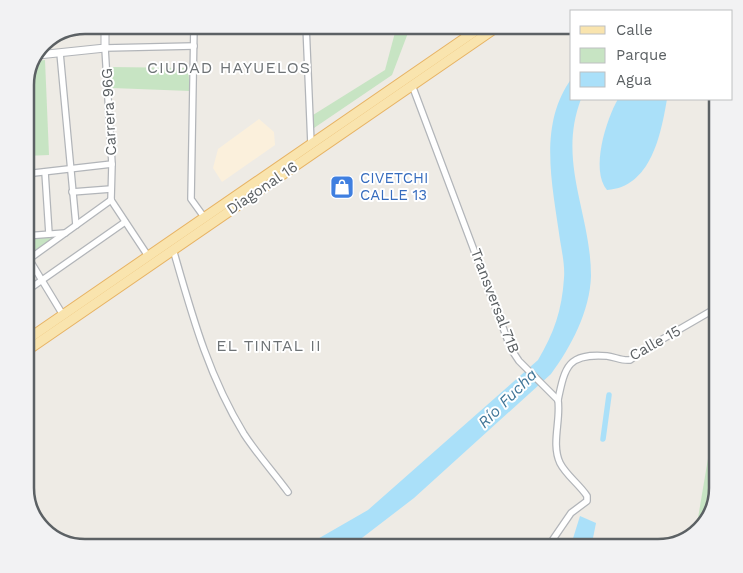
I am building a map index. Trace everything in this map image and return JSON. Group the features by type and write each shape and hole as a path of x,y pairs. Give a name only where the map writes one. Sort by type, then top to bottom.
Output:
{"main road":[{"name":"Diagonal 16","path":"34,335 471,34"},
{"name":"Diagonal 16","path":"34,346 487,34"}],"street":[{"name":"Carrera 96G","path":"105,34 112,164 111,200"},
{"path":"194,34 191,200 204,217"},
{"path":"306,34 311,144"},
{"path":"44,54 105,48 194,46"},
{"path":"60,53 69,169 76,225"},
{"name":"Transversal 71B","path":"412,85 511,349 518,361 558,400"},
{"path":"34,173 112,164"},
{"path":"45,172 49,234"},
{"path":"72,192 110,189"},
{"path":"34,256 111,200 148,256"},
{"path":"34,286 125,222"},
{"path":"34,235 65,233"},
{"path":"173,249 201,344 219,387 245,435 288,492"},
{"path":"34,270 63,315"},
{"name":"Calle 15","path":"558,400 565,371 571,361 579,357 608,356 630,360 709,312"},
{"path":"553,539 571,513 588,499 584,491 558,460 556,441 559,424 558,400"}],"shaded area":[{"path":"259,119 274,132 275,145 222,182 213,168 218,149"}],"green space":[{"path":"395,34 408,34 392,75 314,128 313,115 385,70"},
{"path":"45,60 49,155 34,156 34,81 35,71 40,61"},
{"path":"111,67 188,68 190,91 112,88"},
{"path":"59,235 34,253 34,236"},
{"path":"709,453 709,495 707,505 698,521"}],"water":[{"name":"Río Fucha","path":"570,81 570,100 581,100 572,144 577,188 590,253 591,276 590,289 583,315 566,352 551,374 414,498 361,539 318,539 368,510 538,360 549,340 561,301 564,273 551,178 550,157 554,116 561,96"},
{"path":"617,100 667,100 657,142 644,169 622,187 607,190 602,181 600,158 605,132"},
{"path":"580,516 596,523 593,539 573,539"}],"waterway":[{"path":"603,439 609,395"}],"place":[{"name":"CIVETCHI CALLE 13","path":"342,187"}],"district":[{"name":"CIUDAD HAYUELOS","path":"229,67"},
{"name":"EL TINTAL II","path":"269,345"}]}
